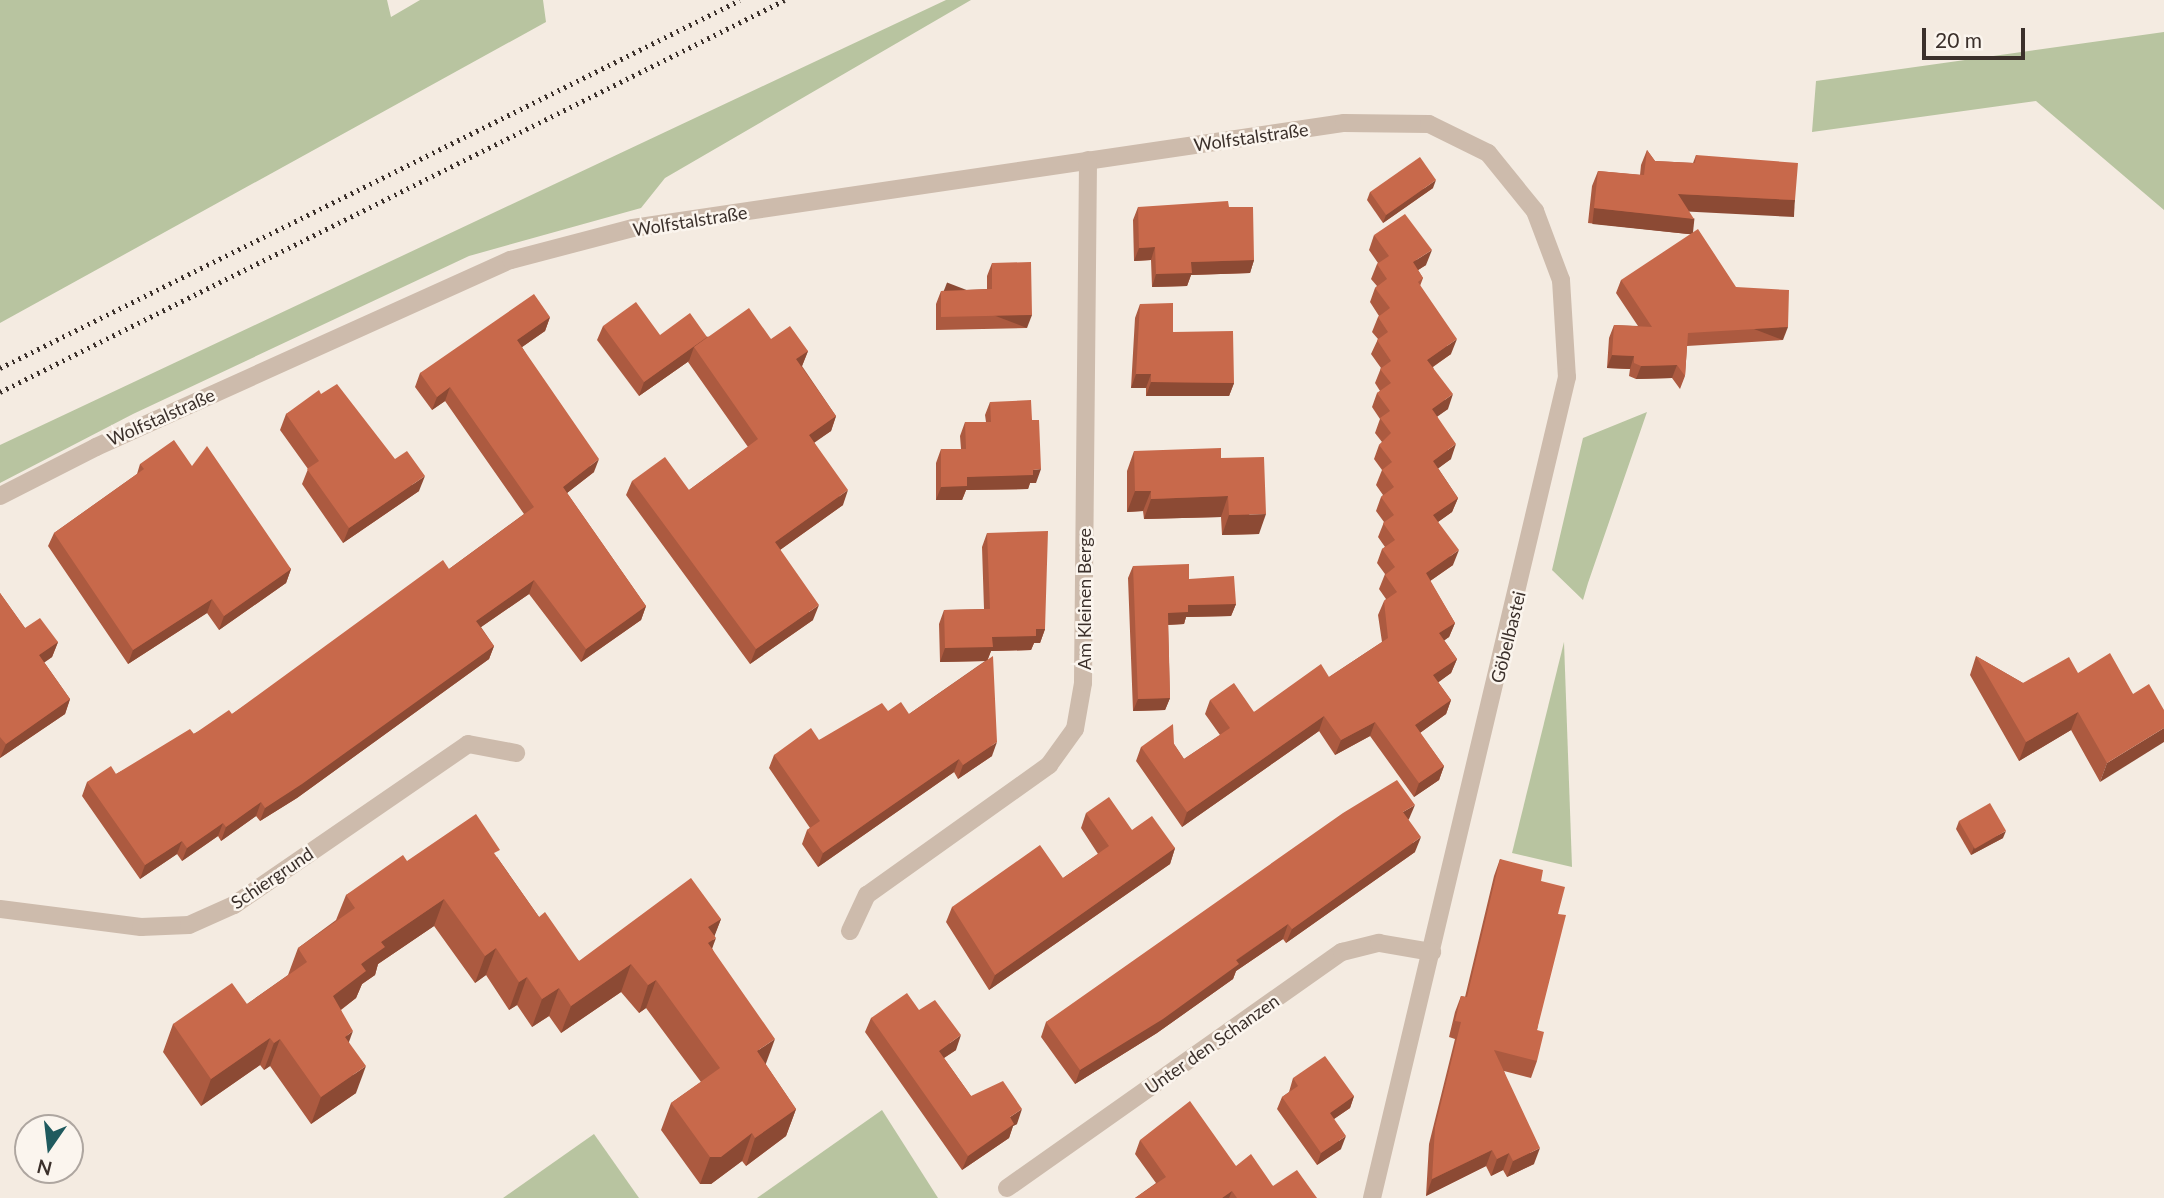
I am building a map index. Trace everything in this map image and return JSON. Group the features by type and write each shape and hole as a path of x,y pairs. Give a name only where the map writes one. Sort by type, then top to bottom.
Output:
{"street":[{"name":"Wolfstalstraße","path":"0,496 96,447 511,260 633,228 1344,123 1429,124"},
{"name":"Göbelbastei","path":"1371,1198 1432,952 1567,377 1560,281 1535,211 1488,153 1429,124"},
{"name":"Am Kleinen Berge","path":"850,931 867,895 1049,765 1075,729 1083,683 1088,160"},
{"name":"Schiergrund","path":"0,909 141,927 189,925 234,905 468,744 516,753"},
{"name":"Unter den Schanzen","path":"1007,1188 1342,953 1379,943 1432,952"}],"green space":[{"path":"0,0 387,0 391,17 420,0 543,0 546,22 0,323"},
{"path":"946,0 971,0 665,178 641,208 469,256 133,414 0,483 0,445"},
{"path":"2164,32 2164,210 2036,101 1812,132 1816,81"},
{"path":"1647,412 1583,600 1552,570 1583,438"},
{"path":"1564,642 1572,867 1512,853"},
{"path":"882,1110 938,1198 757,1198"},
{"path":"594,1134 639,1198 503,1198"}],"building":[{"path":"1647,150 1655,161 1695,163 1696,155 1798,163 1795,200 1678,194 1694,219 1594,208 1598,171 1644,175"},
{"path":"1420,157 1436,180 1386,215 1370,192"},
{"path":"1228,201 1229,207 1253,207 1254,260 1191,262 1192,273 1156,274 1155,247 1139,248 1138,207"},
{"path":"1405,214 1432,250 1413,262 1423,278 1418,282 1457,339 1427,360 1453,394 1432,409 1456,444 1433,461 1458,498 1433,515 1459,550 1426,573 1455,623 1439,633 1457,659 1433,675 1451,700 1415,725 1444,766 1419,783 1375,722 1341,740 1324,716 1187,812 1141,747 1173,724 1174,744 1184,759 1230,728 1210,700 1234,683 1254,712 1321,664 1329,677 1388,638 1384,601 1397,592 1385,575 1395,567 1382,549 1395,540 1383,523 1394,515 1381,497 1394,487 1382,470 1392,462 1379,445 1391,433 1380,418 1390,411 1377,393 1391,383 1380,369 1391,361 1377,340 1388,332 1378,317 1390,308 1375,288 1387,279 1377,264 1389,256 1374,235"},
{"path":"1698,229 1736,287 1789,290 1788,327 1688,333 1685,376 1677,365 1641,366 1634,363 1634,356 1612,355 1614,325 1652,327 1621,280"},
{"path":"1031,262 1032,315 941,317 941,291 992,289 992,263"},
{"path":"534,294 550,317 517,340 599,459 563,487 646,606 586,649 534,580 476,621 494,646 265,808 261,802 226,827 223,823 187,848 182,841 145,865 87,782 111,766 116,774 190,729 194,734 229,710 232,714 443,560 449,569 534,507 450,387 437,397 420,373"},
{"path":"636,302 660,335 690,313 707,337 644,382 603,326"},
{"path":"1173,303 1173,332 1233,331 1234,383 1151,382 1151,374 1136,374 1140,304"},
{"path":"749,308 771,339 790,326 808,351 796,359 836,416 809,435 848,490 775,542 819,605 756,649 632,481 665,457 689,490 758,439 694,347"},
{"path":"337,384 395,459 407,451 425,476 349,528 307,469 319,461 286,414 319,390 321,394"},
{"path":"1031,400 1032,420 1039,420 1041,469 1033,470 1033,475 967,477 967,486 941,487 941,449 966,449 965,422 991,422 990,402"},
{"path":"174,440 192,466 207,446 291,569 224,616 212,599 133,650 54,533 144,469 140,464"},
{"path":"1221,448 1221,458 1264,457 1266,514 1229,515 1228,496 1151,499 1151,491 1135,491 1134,451"},
{"path":"1048,531 1045,629 1036,629 1036,636 992,637 993,647 945,648 944,610 990,609 987,533"},
{"path":"1189,564 1189,579 1234,576 1236,604 1188,605 1188,612 1168,613 1170,698 1138,699 1133,566"},
{"path":"0,593 25,628 40,618 58,642 39,655 70,699 6,744 0,737"},
{"path":"2110,653 2133,694 2149,684 2164,710 2164,728 2107,763 2078,712 2026,742 1976,656 2023,683 2069,657 2078,673"},
{"path":"993,656 997,742 963,765 959,759 823,853 807,830 820,821 774,755 811,728 819,740 882,703 888,711 901,702 909,714"},
{"path":"1397,780 1415,805 1403,812 1421,837 1292,929 1288,924 1236,960 1239,964 1163,1019 1080,1070 1046,1022 1343,813"},
{"path":"1109,797 1132,830 1152,816 1175,848 995,975 952,907 1040,845 1063,878 1109,846 1086,813"},
{"path":"1990,803 2006,831 1975,849 1959,821"},
{"path":"476,814 500,850 494,853 539,917 545,912 579,961 691,878 721,919 708,927 716,938 708,943 775,1039 757,1051 796,1109 755,1138 752,1133 721,1157 710,1157 671,1103 720,1068 656,980 648,985 631,964 571,1006 559,988 542,999 527,977 519,982 496,948 485,956 444,899 381,942 385,947 361,964 366,971 333,996 353,1031 345,1037 366,1066 321,1097 280,1039 274,1043 270,1038 211,1079 173,1024 232,983 247,1004 307,962 298,948 355,908 346,895 403,855 407,861"},
{"path":"1500,859 1543,870 1541,881 1565,887 1558,914 1566,915 1537,1030 1544,1032 1537,1061 1494,1050 1540,1148 1513,1161 1509,1153 1497,1159 1492,1150 1432,1179 1435,1127 1461,1022 1455,1021 1461,996 1467,997"},
{"path":"907,993 919,1010 935,1000 961,1035 939,1051 971,1096 1003,1081 1022,1109 1010,1117 1014,1124 968,1156 871,1018"},
{"path":"1325,1056 1354,1096 1330,1113 1346,1136 1321,1153 1282,1097 1298,1086 1293,1078"},
{"path":"1190,1101 1236,1166 1251,1154 1273,1186 1297,1170 1317,1198 1237,1198 1232,1191 1222,1198 1135,1198 1166,1177 1140,1140"}],"railway":[{"path":"0,368 740,0"},
{"path":"0,392 785,0"}]}
